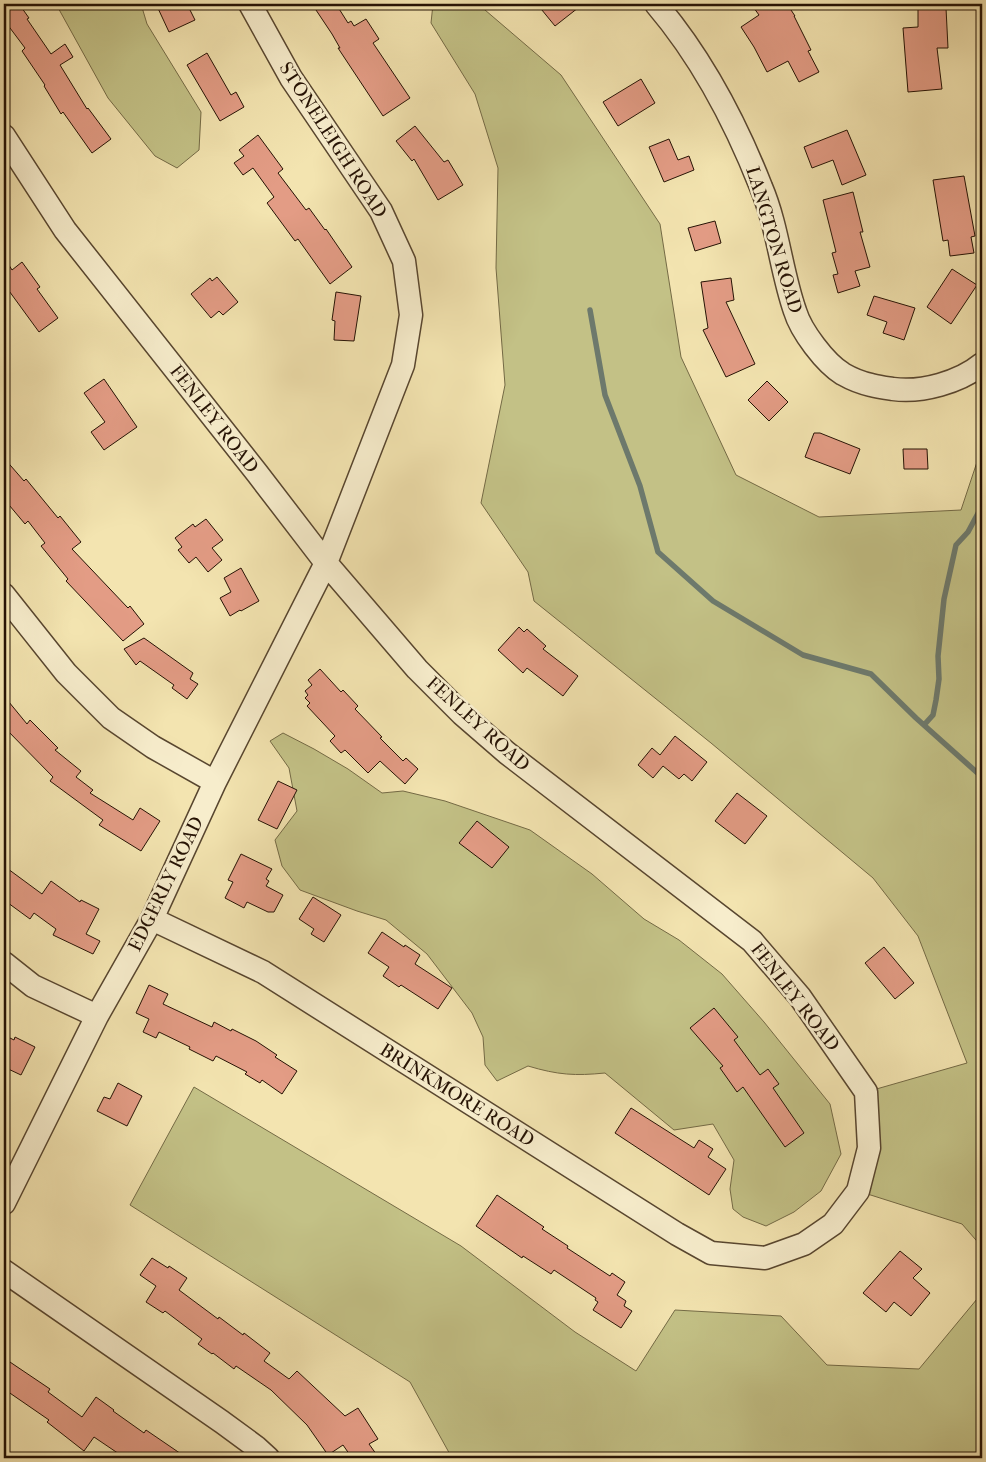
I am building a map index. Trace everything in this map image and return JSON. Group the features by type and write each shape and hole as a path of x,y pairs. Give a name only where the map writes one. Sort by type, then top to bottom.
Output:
{"street":[{"name":"STONELEIGH ROAD","path":"250,4 291,78 381,210 404,261 411,315 403,365 326,564"},
{"name":"LANGTON ROAD","path":"656,4 690,49 715,88 740,138 762,189 795,313 806,333 824,356 843,374 871,386 899,390 926,388 951,380 974,370 982,364"},
{"name":"FENLEY ROAD","path":"4,136 65,230 257,473 326,564 417,669 462,714 507,753 752,942 800,997 866,1092 869,1148 858,1191 833,1224 804,1244 765,1258"},
{"name":"EDGERLY ROAD","path":"4,1203 97,1016 152,919 215,782 326,564"},
{"path":"4,595 66,673 110,718 153,748 215,782"},
{"name":"BRINKMORE ROAD","path":"152,919 263,972 668,1228 711,1253 765,1258"},
{"path":"4,963 33,986 97,1016"},
{"path":"4,1271 222,1422 268,1458"}],"shaded area":[{"path":"56,4 141,4 147,24 201,112 199,150 177,168 155,156 108,98"},
{"path":"433,4 478,4 561,75 660,224 681,357 736,475 819,517 961,510 982,447 982,1247 962,1224 858,1191 866,1092 967,1063 918,936 873,878 711,743 534,601 528,572 481,503 505,385 496,268 498,168 475,94 431,23"},
{"path":"283,733 348,769 382,793 403,791 445,801 530,830 592,874 644,919 679,940 722,974 764,1022 830,1104 841,1154 821,1191 794,1212 766,1226 743,1217 733,1209 730,1189 734,1160 713,1124 674,1130 605,1073 566,1074 528,1066 497,1081 485,1065 483,1037 472,1013 427,954 386,920 300,890 282,866 275,840 297,811 289,768 270,741"},
{"path":"194,1087 461,1246 575,1332 636,1371 675,1310 781,1316 827,1365 919,1369 982,1293 982,1458 452,1458 410,1382 130,1205"}],"building":[{"path":"13,4 19,4 51,54 65,44 73,57 60,65 87,109 111,139 92,153 63,112 61,114 45,85 22,51 25,48 4,20 4,10"},
{"path":"156,4 187,4 195,20 169,32"},
{"path":"312,4 336,4 348,23 351,21 354,26 366,19 379,39 373,43 410,98 383,116 338,48 340,48"},
{"path":"537,4 583,4 555,26"},
{"path":"751,4 787,4 795,16 811,50 808,51 819,72 799,82 788,61 767,72 741,27 759,15"},
{"path":"918,8 946,8 948,48 937,48 942,89 908,92 903,28 918,27"},
{"path":"207,53 231,95 236,92 244,107 220,121 187,65"},
{"path":"641,79 655,103 618,126 603,102"},
{"path":"415,126 444,162 448,160 463,185 438,200 414,159 412,161 396,141"},
{"path":"847,130 866,175 842,185 833,160 812,168 804,147"},
{"path":"258,135 283,169 278,173 306,210 309,208 326,229 352,267 330,284 298,239 295,241 267,203 274,197 253,168 243,175 234,163 244,156 239,150"},
{"path":"669,139 678,160 689,156 694,170 664,182 649,147"},
{"path":"964,176 975,236 971,237 974,253 950,256 948,240 943,241 933,180"},
{"path":"853,192 863,232 860,232 870,267 855,271 860,286 838,293 833,275 838,274 832,253 836,252 823,200"},
{"path":"715,221 721,243 695,251 688,228"},
{"path":"4,257 12,270 22,262 40,287 37,289 58,318 39,332 4,284"},
{"path":"952,269 977,285 951,324 927,307"},
{"path":"217,277 238,302 223,315 219,311 211,318 191,294 210,278 212,281"},
{"path":"731,278 734,300 726,302 755,364 726,377 703,330 708,328 701,282"},
{"path":"336,292 361,296 354,341 334,340 335,321 332,320"},
{"path":"874,296 915,308 904,340 883,333 887,322 867,315"},
{"path":"104,379 137,427 104,450 91,432 105,422 84,393"},
{"path":"767,381 788,402 769,421 748,400"},
{"path":"814,433 820,433 860,449 850,474 805,457"},
{"path":"903,449 927,449 928,469 904,469"},
{"path":"4,458 24,481 26,479 58,518 60,516 81,542 72,549 128,608 130,606 144,624 123,641 66,581 68,579 41,546 45,543 28,521 25,524 4,499"},
{"path":"206,519 223,540 212,548 222,560 208,572 196,557 189,563 178,550 182,547 175,538 193,524 195,527"},
{"path":"241,568 259,601 230,616 220,598 231,592 224,578"},
{"path":"519,627 524,632 527,629 546,646 543,649 578,676 563,696 527,668 523,673 498,650"},
{"path":"144,638 193,673 190,679 198,684 187,699 172,688 174,685 140,661 136,665 124,649"},
{"path":"320,669 341,692 343,690 358,706 355,709 382,737 380,738 403,761 406,758 418,769 405,784 380,761 368,773 345,750 341,753 330,741 335,736 307,706 310,703 305,698 308,695 305,691 312,685 308,680"},
{"path":"4,696 27,724 30,720 58,748 55,750 81,771 76,777 93,790 90,793 133,820 140,808 160,821 141,851 99,825 103,820 50,781 53,777 4,727"},
{"path":"675,736 707,762 692,781 684,774 679,779 663,766 653,778 638,765 652,748 660,755"},
{"path":"278,781 297,790 277,829 258,820"},
{"path":"737,793 767,816 745,844 715,821"},
{"path":"477,821 509,847 492,868 459,843"},
{"path":"241,854 272,869 266,879 269,881 266,886 283,895 274,912 268,912 247,902 244,908 225,898 233,882 228,880"},
{"path":"4,866 42,894 51,881 80,902 81,900 99,909 86,934 100,941 93,954 53,935 56,929 34,913 30,919 4,900"},
{"path":"313,897 341,915 324,942 311,934 314,929 299,919"},
{"path":"382,932 420,955 415,964 452,988 438,1009 401,985 399,987 383,976 389,967 368,953"},
{"path":"884,947 914,983 895,999 865,963"},
{"path":"149,985 168,994 163,1004 212,1027 214,1022 256,1041 277,1055 275,1057 297,1071 282,1094 262,1080 260,1083 245,1074 247,1072 216,1056 213,1061 159,1032 156,1038 143,1032 149,1019 136,1013"},
{"path":"714,1008 738,1037 734,1040 760,1075 768,1069 779,1084 773,1088 804,1133 785,1147 743,1087 737,1092 720,1068 723,1066 690,1028"},
{"path":"4,1035 14,1040 15,1037 35,1047 21,1075 4,1067"},
{"path":"118,1083 142,1096 127,1126 97,1111 104,1097 110,1099"},
{"path":"631,1108 694,1148 699,1140 713,1149 708,1157 726,1169 709,1195 615,1133"},
{"path":"497,1195 544,1227 542,1229 568,1246 567,1248 610,1276 612,1273 625,1282 617,1295 626,1301 624,1306 632,1311 621,1328 593,1310 598,1302 595,1300 596,1298 554,1270 551,1274 523,1256 522,1258 476,1226"},
{"path":"900,1251 922,1269 913,1278 930,1293 911,1316 894,1302 886,1312 863,1293"},
{"path":"152,1258 187,1278 179,1290 218,1319 219,1317 243,1335 244,1333 270,1353 264,1361 289,1379 297,1371 345,1416 358,1408 378,1439 369,1444 379,1458 352,1458 343,1445 328,1455 307,1425 271,1390 236,1366 234,1369 212,1354 198,1344 202,1339 165,1311 163,1313 146,1302 156,1286 140,1275"},
{"path":"4,1358 50,1389 48,1392 82,1417 96,1397 144,1433 146,1430 187,1458 125,1458 94,1437 84,1451 47,1422 49,1420 4,1389"}],"waterway":[{"path":"590,310 605,395 640,486 658,552 713,601 803,655 871,674 916,718 982,777"},
{"path":"924,725 933,715 936,700 944,599 956,545 968,532 982,506"}]}
